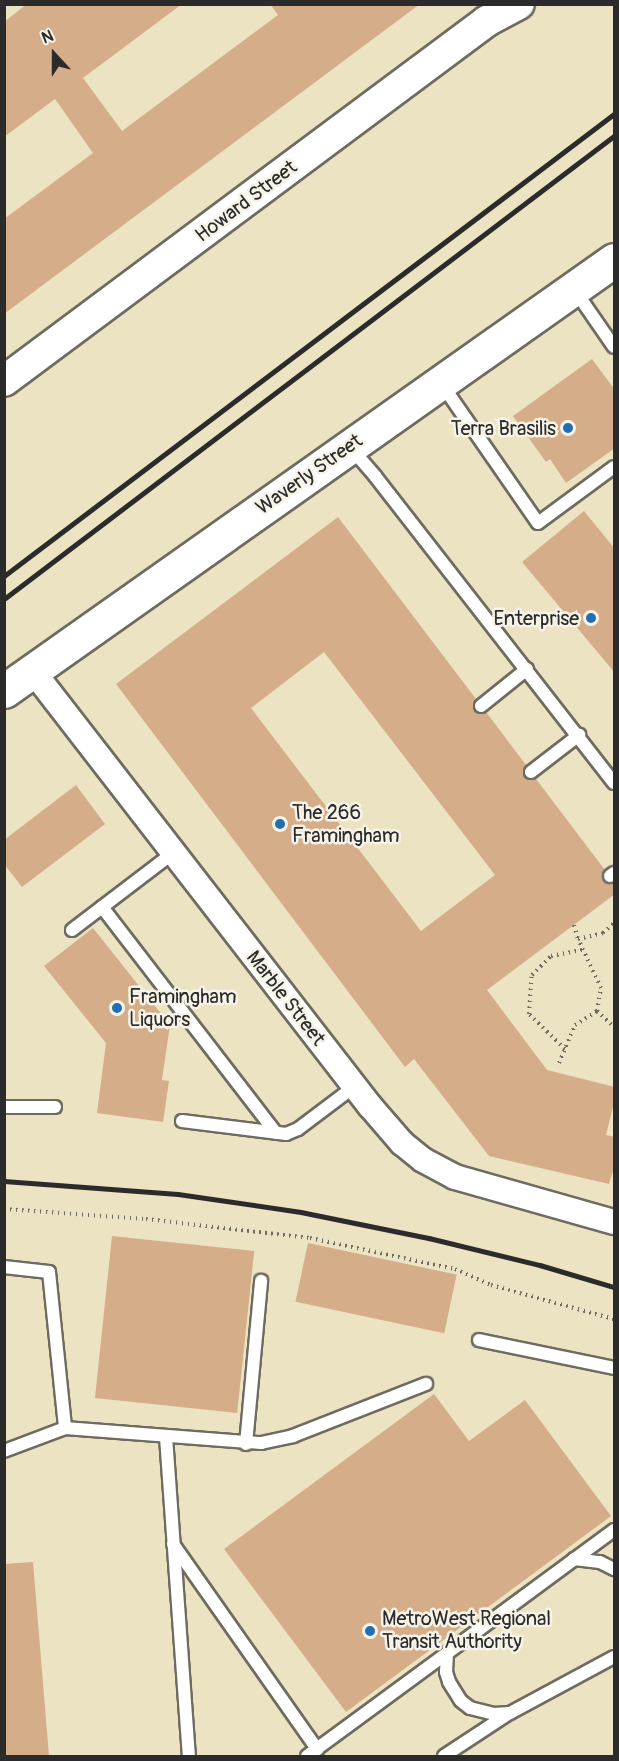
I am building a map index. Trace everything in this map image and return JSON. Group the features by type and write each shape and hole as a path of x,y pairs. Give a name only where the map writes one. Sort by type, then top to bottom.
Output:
{"main road":[{"name":"Waverly Street","path":"4,691 615,260"}],"street":[{"name":"Howard Street","path":"4,381 494,13 519,4"},
{"name":"Marble Street","path":"32,670 355,1086 402,1143 432,1166 470,1182 615,1222"}],"lane":[{"path":"573,289 615,347"},
{"path":"440,382 538,523 615,467"},
{"path":"349,446 615,783"},
{"path":"481,706 527,669"},
{"path":"531,772 579,735"},
{"path":"72,930 173,853"},
{"path":"102,907 276,1134"},
{"path":"182,1121 286,1134 298,1129 355,1086"},
{"path":"4,1107 55,1107"},
{"path":"4,1267 49,1272 65,1428"},
{"path":"246,1444 261,1281"},
{"path":"479,1340 615,1368"},
{"path":"4,1451 65,1428 246,1444 261,1443 293,1436 426,1384"},
{"path":"166,1437 189,1756"},
{"path":"172,1544 312,1753 615,1530"},
{"path":"574,1559 600,1562 615,1569"},
{"path":"447,1653 448,1682 461,1701 482,1713 510,1713"},
{"path":"444,1756 510,1713 615,1657"}],"path":[{"path":"578,939 603,933 615,923"},
{"path":"559,1063 576,1026 597,1011 601,988 582,950 574,925"},
{"path":"565,1049 529,1014 532,975 551,956 582,950"},
{"path":"597,1011 615,1027"},
{"path":"4,1209 146,1219 310,1238 455,1269 491,1285 615,1319"}],"building":[{"path":"27,4 182,4 83,78 122,131 278,15 270,4 420,4 4,314 4,219 93,153 55,99 4,137 4,22"},
{"name":"Terra Brasilis","path":"592,359 615,390 615,448 566,483 550,459 546,462 513,416"},
{"name":"Enterprise","path":"584,511 615,549 615,673 522,562"},
{"name":"The 266 Framingham","path":"338,517 476,699 473,704 474,711 479,714 486,712 526,765 523,769 524,777 528,780 536,779 605,870 603,880 607,884 615,883 615,894 487,990 547,1070 615,1087 615,1099 606,1135 615,1137 615,1164 609,1184 489,1156 414,1059 405,1067 116,684","holes":["324,652 495,875 421,931 251,708"]},
{"path":"76,785 105,824 22,887 4,864 4,840"},
{"name":"Framingham Liquors","path":"93,928 170,1025 162,1080 169,1081 163,1122 97,1113 106,1043 44,966"},
{"path":"112,1236 254,1251 237,1413 95,1398"},
{"path":"308,1243 457,1275 444,1333 296,1302"},
{"name":"MetroWest Regional Transit Authority","path":"434,1394 469,1441 525,1400 611,1516 346,1712 224,1549"},
{"path":"33,1562 49,1756 4,1756 4,1564"}],"railway":[{"path":"4,576 614,114"},
{"path":"4,599 614,136"},
{"path":"4,1181 178,1194 301,1212 429,1238 540,1265 614,1287"}],"place":[{"name":"Terra Brasilis","path":"568,428"},
{"name":"Enterprise","path":"591,618"},
{"name":"The 266 Framingham","path":"280,824"},
{"name":"Framingham Liquors","path":"117,1008"},
{"name":"MetroWest Regional Transit Authority","path":"370,1631"}]}
